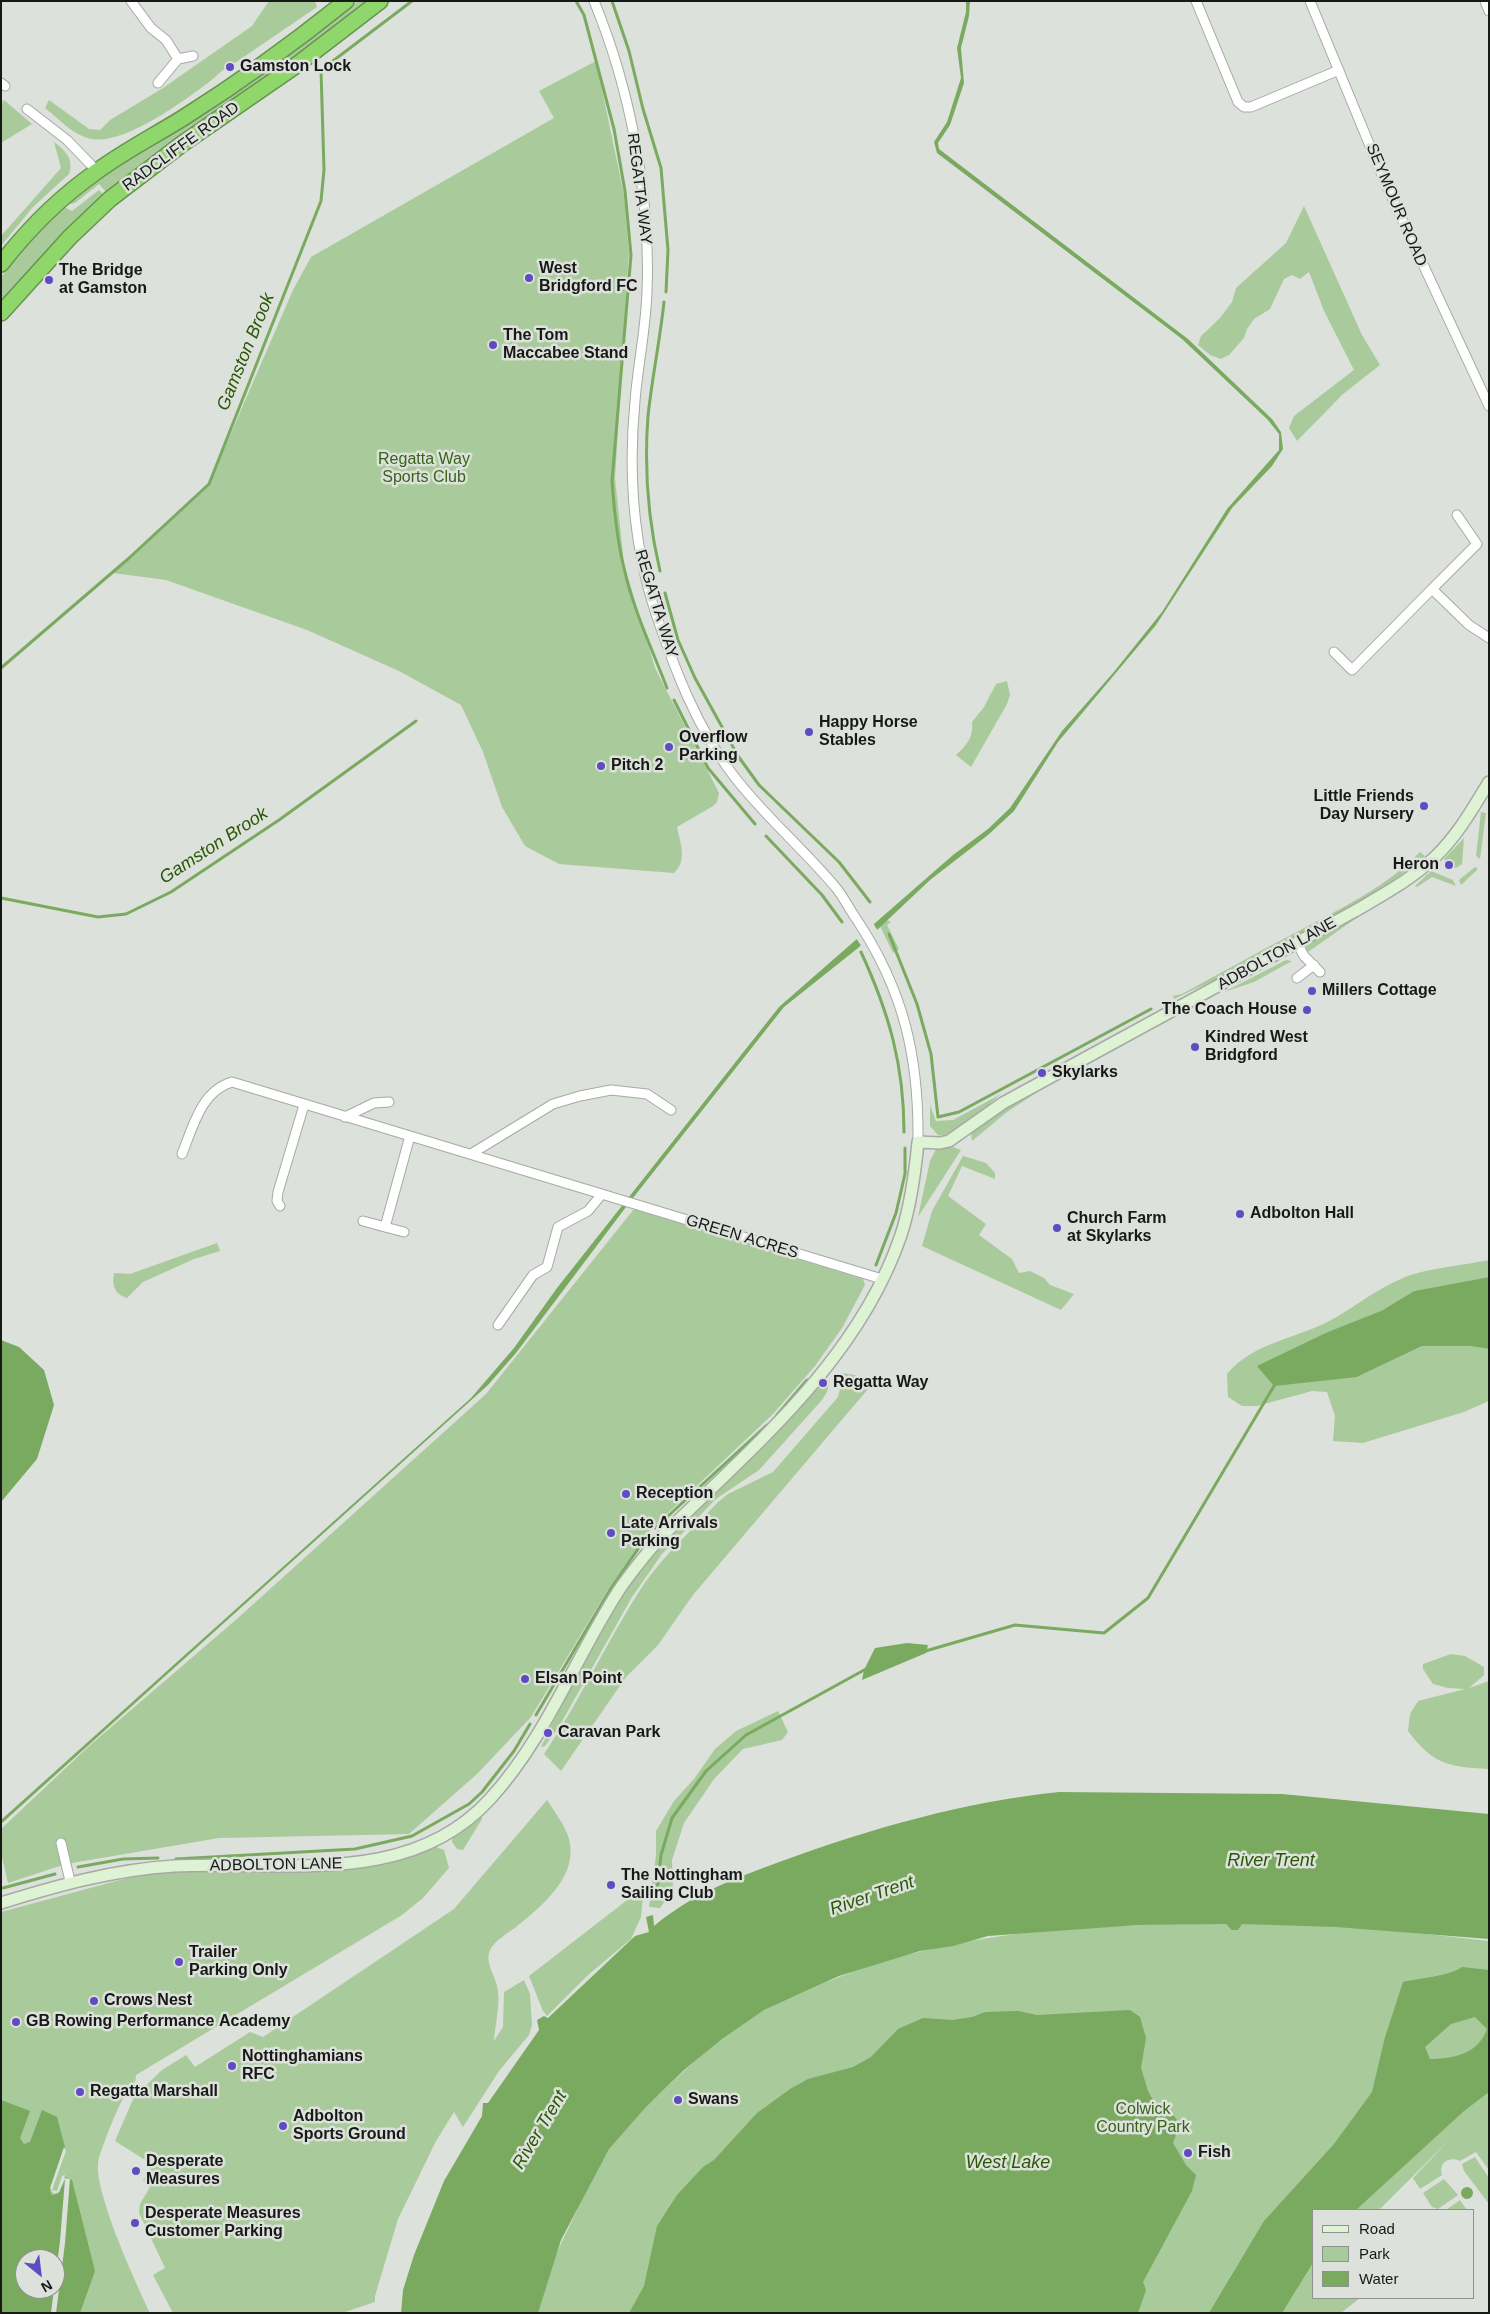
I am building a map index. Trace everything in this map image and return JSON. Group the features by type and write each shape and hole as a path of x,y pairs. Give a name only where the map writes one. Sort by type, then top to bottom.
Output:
{"highway":[{"name":"RADCLIFFE ROAD","path":"1,313 70,237 118,193 182,144 298,64 380,1"},
{"name":"RADCLIFFE ROAD","path":"1,264 39,219 97,171 236,84 284,51 341,3"}],"street":[{"path":"131,1 151,28 166,40 178,59"},
{"name":"REGATTA WAY","path":"594,1 615,60 622,88 634,141 646,221 647,298 634,401 631,471 636,528 648,587 682,686 708,739 751,798 838,890 871,940 896,993 908,1032 917,1080 918,1142"},
{"path":"1196,1 1238,102 1244,107 1251,107 1339,70"},
{"name":"SEYMOUR ROAD","path":"1310,1 1426,274 1489,406"},
{"path":"1485,1 1489,11"},
{"path":"158,83 178,59 193,56"},
{"path":"27,109 67,140 97,171"},
{"path":"1334,652 1352,670 1477,544 1457,515"},
{"path":"1432,589 1469,624 1489,638"},
{"name":"ADBOLTON LANE","path":"1,1903 70,1881 106,1874 172,1866 344,1865 383,1859 412,1850 439,1838 463,1823 489,1801 517,1766 543,1726 619,1590 636,1566 657,1541 802,1398 851,1332 882,1279 906,1215 914,1177 918,1142 949,1141 1002,1103 1355,911 1432,860 1468,817 1489,782"},
{"path":"1296,978 1317,968 1304,956 1297,943"},
{"name":"GREEN ACRES","path":"182,1154 199,1111 212,1092 222,1085 232,1082 882,1279"},
{"path":"471,1154 553,1104 580,1096 611,1090 647,1094 671,1110"},
{"path":"345,1117 374,1104 389,1102"},
{"path":"280,1206 277,1201 278,1192 304,1104"},
{"path":"385,1227 410,1136"},
{"path":"498,1325 533,1275 547,1266 558,1227 588,1211 602,1194"},
{"path":"362,1221 404,1232"},
{"path":"61,1844 70,1881"}],"green space":[{"path":"269,1 315,1 317,7 227,67 183,101 136,129 105,139 92,139 73,131 45,108 49,100 89,129 100,130 110,120 163,88 252,26"},
{"path":"358,1 370,1 107,193 99,184 75,203 71,204 69,202 95,180 279,62"},
{"name":"Regatta Way Sports Club","path":"596,61 624,195 629,252 624,329 626,333 624,334 615,478 624,564 655,668 719,793 717,802 713,806 677,827 682,857 681,863 674,873 559,864 525,846 502,807 483,752 461,705 399,671 307,630 166,580 113,573 209,484 293,290 311,257 554,118 539,91"},
{"path":"4,100 32,124 1,143 1,104"},
{"path":"54,142 70,160 69,174 33,207 1,246 1,236 61,168"},
{"path":"99,190 105,196 65,233 1,303 1,277 28,242 64,207 72,211"},
{"path":"1304,206 1362,335 1380,365 1343,394 1297,441 1289,428 1294,416 1354,370 1324,311 1309,272 1300,279 1292,275 1284,279 1270,309 1254,319 1247,329 1244,338 1229,355 1221,359 1210,355 1198,345 1201,336 1220,318 1232,302 1236,288 1286,243"},
{"path":"1007,681 1010,695 1007,704 971,767 956,755 969,741 972,732 972,722 984,707 996,684"},
{"path":"1481,812 1486,813 1480,859 1476,856"},
{"path":"1464,838 1462,864 1456,868 1449,867 1444,859"},
{"path":"1420,852 1425,856 1389,884 1333,917 1225,975 1174,999 1173,996 1182,994 1360,898 1392,877"},
{"path":"1475,867 1478,869 1461,885 1459,880"},
{"path":"1431,871 1453,880 1456,886 1432,877 1417,887 1415,886"},
{"path":"1415,879 1308,952 1305,951 1306,944"},
{"path":"887,920 891,922 887,925 899,949 893,953 880,926"},
{"path":"1286,960 1292,961 1254,982 1224,992"},
{"path":"1040,1088 1042,1089 1007,1112 972,1141 971,1133 1001,1110"},
{"path":"1001,1094 971,1120 953,1132 938,1135 930,1126 930,1105 936,1121 953,1120"},
{"path":"953,1147 961,1150 918,1217 930,1161 936,1149"},
{"path":"963,1156 986,1163 995,1173 995,1179 962,1166 948,1196 986,1224 979,1235 1012,1259 1019,1273 1030,1271 1044,1278 1050,1285 1074,1294 1061,1310 922,1246 932,1211"},
{"path":"634,1209 863,1279 865,1285 842,1328 815,1366 773,1414 652,1528 609,1588 531,1717 477,1774 409,1834 219,1838 66,1864 8,1883 1,1853 1,1829 88,1747 238,1618 486,1394"},
{"path":"217,1243 220,1251 194,1259 143,1282 127,1298 119,1294 115,1288 113,1281 114,1273 130,1274"},
{"path":"1489,1260 1489,1277 1414,1291 1381,1311 1357,1377 1422,1346 1470,1346 1489,1349 1489,1401 1464,1412 1363,1443 1333,1441 1335,1416 1327,1392 1312,1391 1257,1406 1242,1406 1228,1397 1227,1374 1249,1355 1262,1348 1318,1327 1384,1287 1403,1278 1433,1270"},
{"path":"844,1373 869,1378 872,1381 868,1389 693,1595 658,1645 626,1677 561,1771 544,1754 644,1584 670,1552 718,1502 728,1494 773,1472 838,1397"},
{"path":"830,1380 827,1392 822,1400 759,1470 716,1499 662,1554 632,1597 560,1725 545,1746 541,1747 574,1679 627,1587 655,1551 680,1524 791,1417 819,1385 824,1388"},
{"path":"1451,1654 1465,1656 1484,1667 1484,1675 1469,1688 1489,1681 1489,1769 1463,1767 1443,1762 1426,1751 1408,1731 1410,1714 1418,1701 1465,1689 1448,1688 1433,1684 1423,1669 1423,1664"},
{"path":"778,1711 788,1732 782,1740 743,1749 714,1779 684,1823 672,1860 673,1890 660,1908 649,1907 656,1855 656,1831 674,1801 694,1779 715,1749 736,1731"},
{"name":"Adbolton Sports Ground","path":"547,1800 568,1836 571,1850 569,1864 557,1888 526,1919 498,1940 490,1950 489,1955 498,1997 494,2041 503,2027 504,1992 524,1980 530,1994 532,2025 529,2035 499,2071 463,2127 454,2112 436,2141 398,2219 375,2296 375,2302 342,2313 173,2313 153,2275 165,2268 139,2213 140,2204 150,2187 143,2180 153,2165 115,2141 134,2097 162,2070 186,2055 195,2067 250,2032 263,2037 454,1909"},
{"path":"481,1815 482,1819 463,1850 457,1849 452,1842 453,1835"},
{"path":"434,1846 444,1850 449,1868 423,1898 402,1915 136,2075 134,2083 122,2100 111,2125 99,2158 98,2171 101,2190 116,2235 150,2313 1,2313 1,1912 131,1877 199,1869 312,1872 388,1864"},
{"path":"644,1887 641,1917 631,1939 588,1975 547,2016 543,2011 529,1976"},
{"name":"Colwick Country Park","path":"1172,1924 1226,1924 1238,1930 1241,1924 1334,1926 1489,1941 1489,2170 1476,2152 1460,2161 1452,2159 1446,2161 1441,2170 1442,2175 1420,2189 1413,2178 1450,2139 1380,2209 1312,2209 1312,2299 1359,2299 1341,2313 538,2313 544,2285 554,2259 592,2178 614,2141 636,2117 701,2056 736,2028 762,2011 852,1972 903,1956 956,1944 1009,1935 1063,1929"},
{"path":"1475,2157 1489,2178 1489,2204 1464,2171 1462,2164"},
{"path":"1444,2179 1458,2195 1438,2209 1432,2207 1423,2193"},
{"path":"1460,2200 1466,2209 1447,2209"}],"water":[{"path":"966,1 970,1 969,16 961,48 964,83 950,125 938,143 939,149 1188,339 1272,419 1281,432 1283,449 1272,466 1232,508 1156,625 1058,742 1014,811 988,835 930,880 858,948 784,1007 629,1203 516,1353 488,1385 1,1824 1,1820 471,1398 514,1348 557,1288 779,1007 953,855 988,829 1010,808 1062,731 1113,673 1162,612 1227,509 1279,450 1279,434 1268,420 1182,339 937,153 934,142 947,122 961,78 957,48 966,12"},
{"path":"1489,1277 1489,1349 1470,1346 1422,1346 1357,1377 1274,1386 1257,1366 1328,1332 1381,1311 1414,1291"},
{"path":"1,1340 19,1347 44,1370 54,1405 37,1459 1,1502"},
{"path":"907,1643 928,1645 926,1653 862,1680 864,1670 875,1648"},
{"name":"River Trent","path":"1059,1792 1282,1794 1489,1814 1489,1939 1336,1927 1242,1924 1238,1930 1232,1930 1226,1924 1137,1925 988,1936 953,1946 920,1951 839,1976 764,2010 722,2039 684,2070 645,2108 609,2149 561,2240 538,2313 401,2313 403,2290 414,2255 444,2181 482,2116 483,2103 488,2103 539,2030 537,2020 544,2016 548,2018 635,1936 649,1932 646,1917 653,1915 654,1926 669,1914 700,1895 731,1881 816,1849 884,1827 988,1802"},
{"path":"1462,1967 1489,1970 1489,2092 1464,2111 1357,2209 1312,2209 1312,2264 1282,2313 1209,2313 1264,2221 1334,2144 1372,2092 1385,2037 1403,1982 1443,1975","holes":["1475,2017 1487,2029 1483,2037 1471,2049 1448,2058 1430,2059 1425,2047 1451,2024"]},
{"name":"West Lake","path":"1130,2010 1140,2017 1146,2038 1141,2068 1148,2091 1160,2113 1174,2116 1180,2124 1173,2143 1186,2165 1196,2175 1192,2191 1143,2282 1146,2290 1138,2313 629,2313 644,2286 657,2226 677,2195 703,2167 714,2160 757,2113 790,2089 808,2079 853,2067 871,2057 898,2029 923,2018 953,2020 972,2017 985,2012 1018,2011 1037,2015"},
{"path":"1,2100 30,2111 20,2138 24,2144 30,2142 42,2110 57,2117 65,2147 50,2191 52,2195 59,2193 65,2177 72,2180 95,2271 80,2313 1,2313"},
{"path":"1465,2187 1469,2187 1473,2193 1469,2199 1465,2199 1461,2195 1461,2191"}],"pier":[{"path":"873,923 878,931 862,947 856,938"},
{"path":"64,2147 66,2151 52,2190 57,2191 62,2176 65,2175 64,2178 70,2179 64,2249 59,2249 65,2179 59,2192 54,2194 50,2188"},
{"path":"53,2299 58,2299 56,2313 51,2313"}],"waterway":[{"name":"Gamston Brook","path":"1,668 128,559 209,484 321,201 324,170 321,70 412,1"},
{"path":"576,1 584,15 614,129 625,191 631,255 612,481 616,524 632,599 667,688"},
{"path":"612,1 629,51 643,109 661,168 668,250 666,292"},
{"path":"660,571 652,533 646,455 648,416 664,302"},
{"path":"665,593 678,640 695,678 738,756 759,785 839,862 870,902"},
{"path":"674,700 708,768 755,824"},
{"name":"Gamston Brook","path":"1,898 98,917 126,914 171,892 279,820 416,721"},
{"path":"766,836 822,895 842,922"},
{"path":"889,934 917,1004 931,1054 938,1117 959,1112 1151,1009"},
{"path":"861,952 880,996 893,1040 901,1084 904,1132"},
{"path":"876,1265 896,1213 905,1174 905,1148"},
{"path":"777,1415 807,1380"},
{"path":"922,1652 1015,1625 1104,1633 1148,1598 1274,1386"},
{"path":"655,1528 767,1425"},
{"path":"536,1715 611,1588 645,1539"},
{"path":"656,1899 661,1855 672,1818 706,1771 746,1735 866,1669"},
{"path":"176,1859 355,1849 412,1836 469,1804 482,1792 514,1751 530,1724"},
{"path":"78,1867 123,1859 158,1858"},
{"path":"3,1888 55,1874"}],"place":[{"name":"Gamston Lock","path":"230,67"},
{"name":"West Bridgford FC","path":"529,278"},
{"name":"The Bridge at Gamston","path":"49,280"},
{"name":"The Tom Maccabee Stand","path":"493,345"},
{"name":"Happy Horse Stables","path":"809,732"},
{"name":"Overflow Parking","path":"669,747"},
{"name":"Pitch 2","path":"601,766"},
{"name":"Little Friends Day Nursery","path":"1424,806"},
{"name":"Heron","path":"1449,865"},
{"name":"Millers Cottage","path":"1312,991"},
{"name":"The Coach House","path":"1307,1010"},
{"name":"Kindred West Bridgford","path":"1195,1047"},
{"name":"Skylarks","path":"1042,1073"},
{"name":"Adbolton Hall","path":"1240,1214"},
{"name":"Church Farm at Skylarks","path":"1057,1228"},
{"name":"Regatta Way","path":"823,1383"},
{"name":"Reception","path":"626,1494"},
{"name":"Late Arrivals Parking","path":"611,1533"},
{"name":"Elsan Point","path":"525,1679"},
{"name":"Caravan Park","path":"548,1733"},
{"name":"The Nottingham Sailing Club","path":"611,1885"},
{"name":"Trailer Parking Only","path":"179,1962"},
{"name":"Crows Nest","path":"94,2001"},
{"name":"GB Rowing Performance Academy","path":"16,2022"},
{"name":"Nottinghamians RFC","path":"232,2066"},
{"name":"Regatta Marshall","path":"80,2092"},
{"name":"Swans","path":"678,2100"},
{"name":"Adbolton Sports Ground","path":"283,2126"},
{"name":"Fish","path":"1188,2153"},
{"name":"Desperate Measures","path":"136,2171"},
{"name":"Desperate Measures Customer Parking","path":"135,2223"}]}
